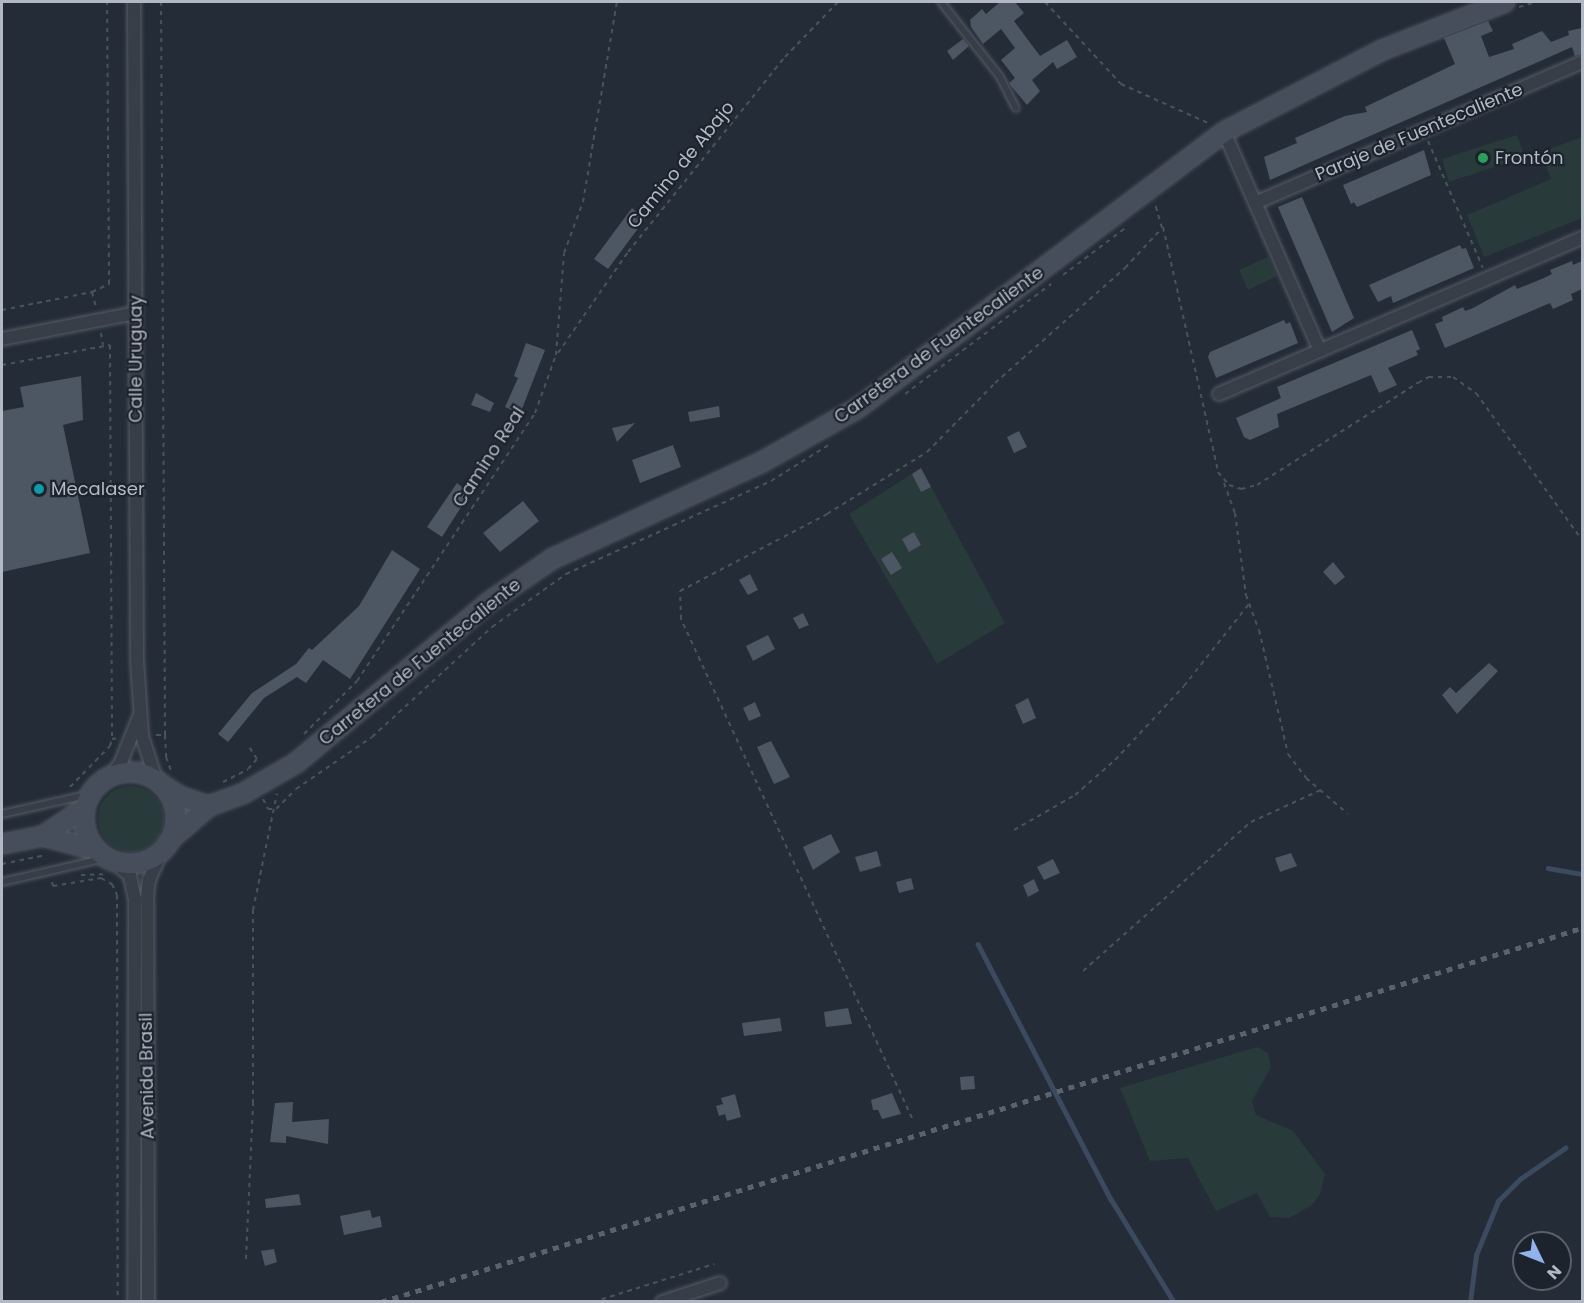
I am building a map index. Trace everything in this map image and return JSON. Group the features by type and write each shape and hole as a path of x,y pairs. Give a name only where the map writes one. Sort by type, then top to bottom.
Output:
{"main road":[{"name":"Carretera de Fuentecaliente","path":"167,845 209,806 284,771 521,579 573,547 762,462 858,408 1224,132 1382,50 1505,2"},
{"path":"2,844 43,836 88,801 111,776 141,773 165,780 181,797 209,806"},
{"path":"43,836 105,856 139,864 167,845 176,811 165,780"},
{"path":"88,801 86,830 105,856"}],"street":[{"name":"Calle Uruguay","path":"134,2 139,716 165,780"},
{"name":"Paraje de Fuentecaliente","path":"1255,203 1582,62"},
{"path":"1224,132 1320,351"},
{"path":"1219,394 1582,238"},
{"path":"2,339 136,313"},
{"name":"Calle Uruguay","path":"111,776 121,762 139,716"},
{"name":"Avenida Brasil","path":"148,1302 147,898 149,880 167,845"},
{"name":"Avenida Brasil","path":"105,856 130,876 135,899 134,1302"},
{"path":"662,1302 718,1284"}],"lane":[{"path":"941,2 1000,77 1016,108"},
{"path":"2,814 88,801"},
{"path":"2,882 60,870 105,856"}],"path":[{"path":"2,310 103,290 109,284 107,2"},
{"name":"Camino Real","path":"298,742 357,681 509,456 535,413 556,355 564,253 583,202 617,2"},
{"name":"Camino de Abajo","path":"556,355 628,252 784,57 838,2"},
{"path":"1046,2 1121,84 1190,112 1224,132"},
{"path":"1424,130 1487,279"},
{"path":"1149,187 1167,240 1223,480 1235,513 1248,604 1259,630 1288,754 1294,765 1348,814"},
{"path":"912,1118 681,619 680,591 826,514 927,452 995,383 1125,268 1162,228 1149,187"},
{"path":"1223,480 1241,489 1257,485 1418,383 1429,377 1453,377 1476,393 1582,540"},
{"path":"1014,830 1075,795 1115,760 1184,686 1248,604"},
{"path":"165,735 165,780"},
{"path":"66,790 110,746 112,739"},
{"path":"219,785 248,770 257,759 248,745"},
{"path":"246,1259 253,1103 253,910 284,771"},
{"path":"1083,971 1251,822 1321,790"},
{"path":"257,798 266,801 268,809 276,809"},
{"path":"2,864 46,855"},
{"path":"60,870 63,879 108,874 119,885 123,898 123,1302"},
{"path":"52,886 101,878 112,884 117,895 118,1302"},
{"path":"592,1302 714,1264"}],"shaded area":[{"name":"Frontón","path":"1517,135 1525,157 1449,182 1442,159"},
{"path":"1582,137 1582,218 1484,257 1467,215 1551,179 1541,152"},
{"path":"1268,257 1277,276 1248,290 1239,270"},
{"path":"921,468 1005,623 937,664 849,514"},
{"path":"131,786 143,789 154,796 161,807 164,819 161,831 154,842 143,849 131,852 119,849 108,842 101,831 98,819 101,807 108,796 119,789"},
{"path":"1257,1047 1268,1053 1271,1067 1252,1101 1256,1115 1293,1131 1325,1174 1320,1194 1312,1205 1289,1218 1270,1217 1257,1193 1216,1211 1188,1158 1150,1161 1120,1088"}],"building":[{"path":"1000,2 1015,2 1024,13 1014,21 1040,56 1067,40 1077,57 1057,69 1053,62 1032,80 1040,91 1027,105 1009,83 1015,78 1001,60 1015,48 1001,29 983,44 971,27 970,20 982,9 986,14"},
{"path":"1488,21 1493,31 1481,36 1489,57 1514,49 1512,44 1542,31 1551,42 1569,35 1568,31 1582,28 1582,54 1575,56 1572,47 1270,180 1264,157 1297,143 1295,138 1345,116 1367,112 1365,107 1455,64 1444,38"},
{"path":"963,39 969,46 953,60 947,51"},
{"path":"1424,150 1431,175 1357,207 1354,202 1351,204 1343,185"},
{"path":"1302,197 1354,318 1332,332 1278,207"},
{"path":"632,208 645,219 608,269 594,259"},
{"path":"1460,245 1462,249 1466,248 1474,268 1393,303 1391,296 1378,302 1369,285"},
{"path":"1572,261 1573,265 1582,261 1582,289 1571,294 1573,300 1553,309 1550,303 1445,348 1435,324 1443,321 1442,317 1463,307 1465,311 1473,308 1515,285 1517,289 1544,278 1552,274 1550,270"},
{"path":"1284,320 1286,324 1290,322 1298,343 1216,378 1208,357 1210,352"},
{"path":"1412,330 1420,349 1416,351 1418,355 1388,368 1397,385 1379,393 1371,375 1277,414 1279,427 1250,440 1244,437 1236,418 1281,398 1277,387"},
{"path":"526,343 545,350 520,414 505,407 518,378 514,376"},
{"name":"Mecalaser","path":"81,376 83,420 63,425 90,553 2,572 2,411 24,407 20,387"},
{"path":"476,393 494,403 490,412 471,405"},
{"path":"719,406 720,417 690,422 688,412"},
{"path":"635,423 617,442 612,428"},
{"path":"1019,431 1027,447 1014,453 1007,437"},
{"path":"673,445 681,467 640,483 632,460"},
{"path":"921,468 931,487 921,492 912,474"},
{"path":"457,483 470,493 442,537 427,527"},
{"path":"523,501 539,521 500,552 483,533"},
{"path":"914,532 921,545 909,552 902,539"},
{"path":"392,550 420,569 350,679 323,660 306,683 297,677 264,698 228,742 218,734 252,693 296,664 309,648 312,650 359,606"},
{"path":"892,552 902,568 891,575 881,559"},
{"path":"1333,562 1345,577 1335,585 1323,572"},
{"path":"750,574 758,590 748,595 739,580"},
{"path":"803,613 809,625 799,629 793,618"},
{"path":"768,635 775,649 753,661 746,646"},
{"path":"1489,663 1498,671 1457,714 1442,695 1450,687 1456,693"},
{"path":"1028,698 1036,718 1023,724 1015,705"},
{"path":"755,702 761,716 749,721 743,708"},
{"path":"771,741 790,777 774,784 757,747"},
{"path":"831,834 840,852 813,870 803,847"},
{"path":"877,851 881,866 860,872 855,857"},
{"path":"1291,853 1297,866 1280,872 1275,858"},
{"path":"1053,859 1060,873 1044,880 1037,867"},
{"path":"911,878 914,889 899,893 896,882"},
{"path":"1034,879 1039,891 1028,897 1023,885"},
{"path":"848,1008 852,1024 826,1027 824,1012"},
{"path":"780,1018 782,1031 744,1036 742,1023"},
{"path":"974,1076 975,1089 961,1090 960,1077"},
{"path":"892,1093 901,1114 882,1119 878,1110 873,1110 871,1100"},
{"path":"735,1094 741,1117 727,1121 725,1114 719,1116 716,1106 723,1104 721,1098"},
{"path":"293,1102 292,1122 329,1119 328,1144 286,1136 286,1143 270,1142 275,1103"},
{"path":"299,1194 301,1205 266,1208 265,1199"},
{"path":"370,1210 372,1218 380,1216 382,1227 344,1235 340,1216"},
{"path":"274,1249 277,1262 265,1266 261,1251"}],"waterway":[{"path":"1548,868 1582,874"},
{"path":"978,944 1111,1199 1174,1302"},
{"path":"1470,1302 1476,1255 1498,1201 1520,1179 1565,1148"}],"railway":[{"path":"381,1302 1582,928"}],"place":[{"name":"Frontón","path":"1483,158"},
{"name":"Mecalaser","path":"39,489"}]}
